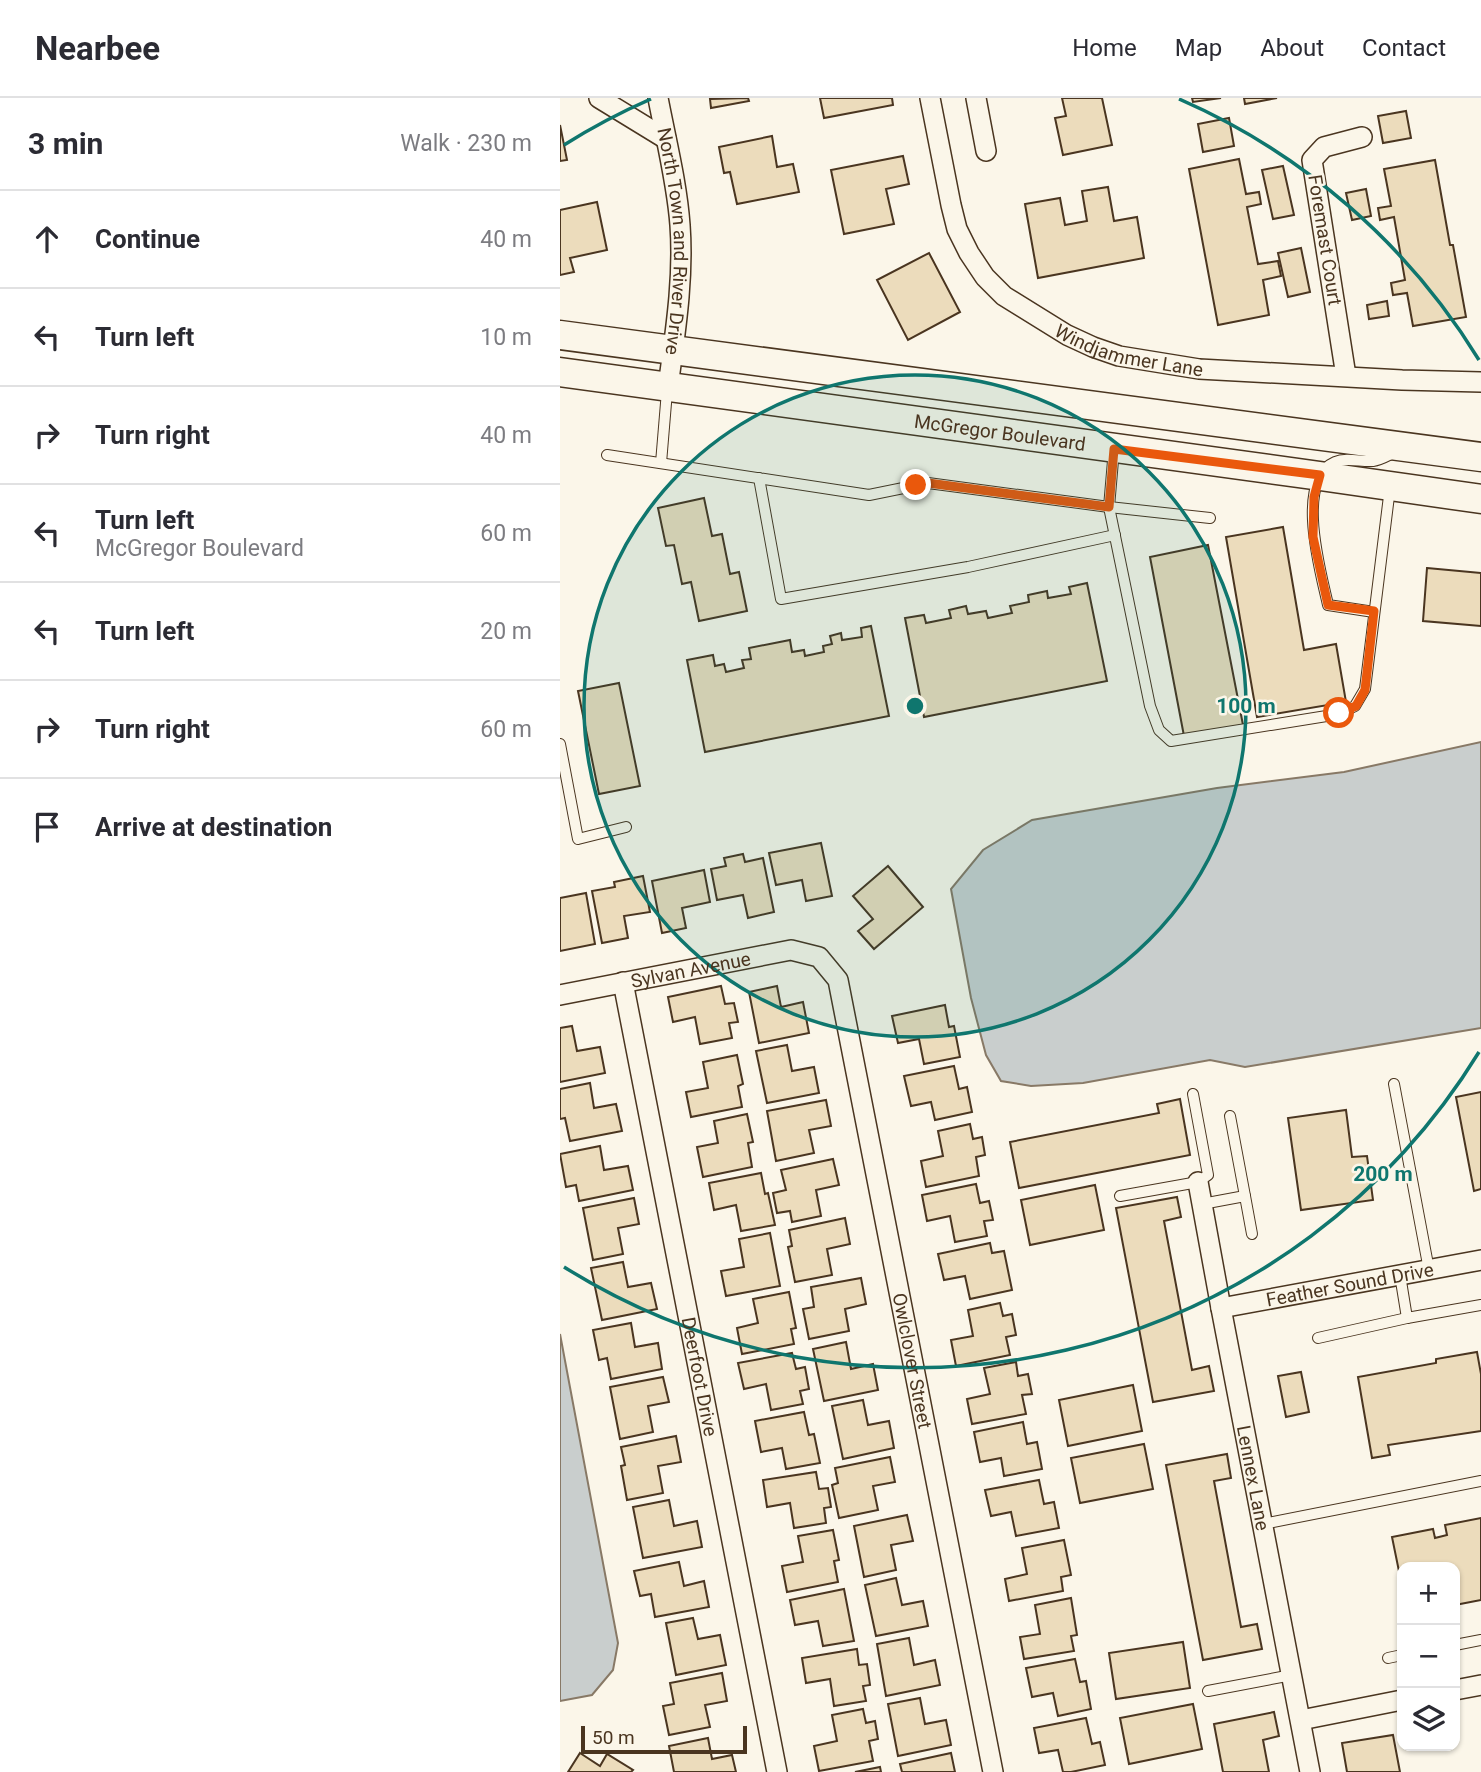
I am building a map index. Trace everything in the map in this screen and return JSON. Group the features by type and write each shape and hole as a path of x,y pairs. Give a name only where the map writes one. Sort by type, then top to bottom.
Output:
{"main road":[{"name":"McGregor Boulevard","path":"560,335 1481,457"},
{"name":"McGregor Boulevard","path":"560,372 1481,499"}],"street":[{"path":"599,98 666,139"},
{"name":"North Town and River Drive","path":"658,98 680,227 680,277 668,387"},
{"name":"Windjammer Lane","path":"930,98 957,229 969,253 985,277 1004,296 1067,335 1119,356 1199,369 1481,382"},
{"path":"976,98 986,151"},
{"name":"Foremast Court","path":"1346,376 1312,160 1324,147 1362,137"},
{"name":"Sylvan Avenue","path":"560,995 792,950 819,957"},
{"name":"Owlclover Street","path":"819,957 838,980 993,1772"},
{"name":"Deerfoot Drive","path":"623,982 777,1772"},
{"name":"Lennex Lane","path":"1198,1182 1310,1772"},
{"name":"Feather Sound Drive","path":"1221,1308 1481,1260"},
{"path":"1460,1689 1481,1685"},
{"path":"1301,1720 1397,1701"}],"lane":[{"path":"661,463 668,387"},
{"path":"1374,611 1328,605 1313,537 1314,497 1320,475 1334,463 1345,460 1376,461 1407,447"},
{"path":"1114,449 1109,507 1150,706 1159,730 1171,741 1339,713 1356,706 1365,690 1390,486"},
{"path":"607,455 869,495 928,483 1210,518"},
{"path":"759,478 781,599 968,567 1115,535"},
{"path":"560,744 578,839 626,827"},
{"path":"1394,1084 1429,1270"},
{"path":"1120,1196 1198,1182 1208,1175 1194,1094"},
{"path":"1230,1116 1252,1234"},
{"path":"1202,1204 1245,1196"},
{"path":"1400,1275 1407,1318"},
{"path":"1318,1338 1481,1305"},
{"path":"1263,1524 1481,1481"},
{"path":"1460,1644 1481,1640"},
{"path":"1388,1658 1397,1656"},
{"path":"1208,1691 1292,1675"}],"shaded area":[{"path":"1481,742 1481,1028 1245,1067 1210,1060 1083,1083 1031,1086 1001,1081 986,1055 971,998 951,889 983,850 1032,820 1217,788 1344,772"},
{"path":"560,1334 618,1643 613,1670 592,1695 560,1701"}],"building":[{"path":"748,98 749,101 711,108 710,99"},
{"path":"820,98 892,98 893,105 824,118"},
{"path":"1062,98 1102,98 1112,145 1063,155 1055,118 1066,116"},
{"path":"1192,98 1221,98 1193,102"},
{"path":"1244,98 1277,98 1245,104"},
{"path":"1406,111 1411,138 1383,143 1378,116"},
{"path":"1229,118 1234,146 1203,152 1198,124"},
{"path":"560,125 567,160 560,161"},
{"path":"772,136 777,167 793,164 799,192 737,204 730,172 724,173 719,147"},
{"path":"903,156 909,184 886,189 894,224 844,234 831,170"},
{"path":"1239,159 1246,194 1259,192 1261,204 1247,207 1258,264 1278,261 1281,276 1263,280 1269,315 1218,325 1189,169"},
{"path":"1435,160 1466,317 1413,326 1407,293 1393,295 1391,283 1405,280 1394,217 1380,220 1378,208 1391,206 1384,169"},
{"path":"1283,166 1294,215 1273,219 1262,170"},
{"path":"1108,187 1114,221 1137,217 1144,258 1038,278 1025,204 1060,198 1065,225 1087,221 1082,191"},
{"path":"1366,189 1371,216 1352,220 1346,193"},
{"path":"597,202 607,250 570,258 574,272 560,275 560,210"},
{"path":"1301,248 1310,292 1288,297 1278,253"},
{"path":"929,253 960,312 908,340 877,280"},
{"path":"1387,301 1389,316 1369,319 1367,305"},
{"path":"704,498 712,536 722,534 730,574 739,572 747,611 699,621 691,582 682,584 674,545 666,546 658,508"},
{"path":"1283,527 1304,650 1336,644 1346,702 1257,717 1226,537"},
{"path":"1208,545 1243,725 1184,736 1150,557"},
{"path":"1427,568 1481,573 1481,626 1423,621"},
{"path":"1087,583 1107,681 924,717 905,618 924,615 926,623 951,618 949,610 966,606 968,614 986,611 988,618 1012,613 1010,606 1029,602 1028,595 1047,591 1048,598 1071,594 1069,587"},
{"path":"871,626 889,716 705,752 687,660 713,655 715,666 724,664 726,672 744,668 742,660 751,659 749,648 790,640 792,652 804,650 805,656 824,652 823,646 832,644 830,636 841,633 842,640 862,637 861,628"},
{"path":"619,683 640,786 599,794 578,691"},
{"path":"821,843 832,896 806,901 802,880 776,885 769,853"},
{"path":"743,854 745,862 763,858 774,912 748,918 743,895 717,900 711,869 726,866 724,858"},
{"path":"888,866 923,907 874,949 858,931 873,919 853,896"},
{"path":"704,870 710,902 682,908 686,928 662,933 652,881"},
{"path":"643,876 650,912 624,916 628,938 602,943 592,891 615,887 614,882"},
{"path":"586,893 595,944 560,951 560,898"},
{"path":"721,986 725,1004 734,1003 738,1022 729,1023 732,1038 700,1044 695,1017 673,1022 668,997"},
{"path":"777,986 781,1007 803,1002 809,1033 759,1043 749,992"},
{"path":"945,1005 949,1027 954,1026 960,1057 924,1064 919,1039 898,1043 892,1016"},
{"path":"572,1026 577,1051 600,1047 605,1073 560,1082 560,1028"},
{"path":"787,1045 792,1071 814,1067 819,1093 767,1103 756,1051"},
{"path":"737,1055 743,1084 738,1086 742,1107 691,1117 686,1092 708,1088 703,1062"},
{"path":"954,1066 959,1089 967,1087 972,1112 935,1120 931,1102 911,1106 904,1076"},
{"path":"590,1083 594,1108 616,1104 622,1131 570,1141 565,1118 560,1119 560,1089"},
{"path":"1481,1092 1481,1189 1474,1191 1456,1097"},
{"path":"1180,1099 1190,1155 1019,1188 1010,1142 1159,1113 1157,1104"},
{"path":"826,1100 831,1126 809,1130 814,1153 776,1161 767,1111"},
{"path":"1346,1110 1352,1157 1367,1156 1373,1200 1301,1210 1288,1118"},
{"path":"747,1114 753,1142 748,1143 752,1167 703,1177 697,1147 718,1143 714,1121"},
{"path":"970,1124 973,1139 982,1137 985,1155 976,1157 979,1176 926,1187 921,1161 943,1156 938,1131"},
{"path":"600,1146 604,1170 628,1166 633,1190 579,1201 576,1185 566,1187 560,1154"},
{"path":"833,1159 839,1185 816,1190 821,1216 792,1222 790,1211 777,1213 773,1193 786,1190 781,1170"},
{"path":"761,1173 775,1225 741,1231 736,1205 714,1210 709,1183"},
{"path":"976,1184 980,1203 989,1201 993,1220 984,1221 987,1236 955,1242 950,1216 927,1221 922,1195"},
{"path":"1095,1185 1104,1230 1030,1245 1021,1200"},
{"path":"1177,1197 1181,1217 1164,1221 1192,1370 1209,1366 1214,1391 1153,1402 1116,1208"},
{"path":"634,1198 639,1224 618,1228 623,1254 593,1260 583,1208"},
{"path":"845,1218 850,1244 827,1249 832,1275 795,1282 788,1247 792,1246 789,1230"},
{"path":"770,1233 780,1286 726,1296 721,1271 744,1267 739,1239"},
{"path":"990,1243 992,1253 1004,1251 1012,1290 970,1299 965,1276 944,1280 938,1254"},
{"path":"623,1262 628,1287 651,1283 657,1309 602,1320 591,1268"},
{"path":"861,1278 866,1304 845,1309 849,1331 809,1339 803,1309 814,1307 811,1287"},
{"path":"789,1292 796,1328 791,1329 794,1344 742,1354 737,1328 758,1323 753,1299"},
{"path":"1000,1303 1003,1316 1012,1314 1016,1335 1006,1337 1010,1355 956,1366 951,1340 973,1336 968,1310"},
{"path":"631,1323 635,1347 658,1343 662,1369 611,1379 607,1358 599,1360 593,1330"},
{"path":"846,1342 851,1369 873,1364 878,1390 824,1401 813,1349"},
{"path":"1477,1352 1481,1374 1481,1431 1388,1445 1390,1455 1372,1458 1358,1377 1436,1363 1436,1359"},
{"path":"792,1353 796,1369 805,1367 809,1389 800,1391 803,1404 771,1410 766,1384 744,1389 738,1363"},
{"path":"1016,1362 1018,1376 1028,1374 1032,1394 1022,1395 1026,1414 972,1424 967,1399 990,1394 984,1368"},
{"path":"1301,1372 1309,1412 1286,1417 1278,1376"},
{"path":"663,1377 669,1402 648,1406 653,1432 620,1439 610,1387"},
{"path":"1133,1385 1142,1431 1068,1446 1059,1400"},
{"path":"863,1400 868,1425 889,1421 894,1448 843,1459 832,1406"},
{"path":"804,1412 809,1435 814,1434 820,1463 786,1469 782,1448 761,1452 755,1421"},
{"path":"1023,1422 1027,1444 1037,1442 1042,1469 1004,1476 1001,1458 980,1462 974,1432"},
{"path":"676,1436 681,1462 658,1466 663,1493 627,1500 621,1466 625,1465 621,1447"},
{"path":"1144,1444 1153,1489 1080,1503 1071,1458"},
{"path":"1227,1454 1231,1478 1214,1481 1241,1627 1257,1624 1262,1649 1203,1660 1166,1465"},
{"path":"890,1457 895,1482 873,1486 878,1510 839,1518 832,1485 838,1483 835,1468"},
{"path":"816,1472 819,1489 828,1488 831,1507 824,1508 826,1523 794,1528 790,1503 767,1507 763,1480"},
{"path":"1039,1480 1044,1504 1054,1502 1059,1528 1016,1536 1011,1512 991,1516 985,1490"},
{"path":"669,1500 674,1526 697,1521 702,1547 643,1558 633,1507"},
{"path":"907,1515 913,1541 891,1545 896,1570 864,1577 854,1526"},
{"path":"1481,1518 1481,1600 1460,1604 1460,1562 1397,1562 1392,1537 1433,1529 1435,1538 1447,1535 1445,1525"},
{"path":"833,1530 839,1560 834,1561 838,1582 787,1592 782,1566 803,1562 798,1536"},
{"path":"1064,1540 1071,1575 1061,1577 1063,1591 1009,1601 1005,1579 1027,1574 1022,1548"},
{"path":"679,1562 684,1586 704,1581 709,1607 655,1617 651,1594 640,1596 634,1571"},
{"path":"896,1578 902,1605 923,1601 928,1626 876,1636 865,1585"},
{"path":"844,1589 854,1641 823,1646 818,1621 795,1625 790,1600"},
{"path":"1071,1598 1077,1635 1071,1636 1074,1651 1024,1659 1020,1637 1040,1634 1035,1605"},
{"path":"693,1618 698,1639 720,1635 726,1665 676,1675 666,1623"},
{"path":"909,1638 914,1665 935,1660 940,1685 886,1696 877,1644"},
{"path":"1183,1642 1190,1688 1116,1699 1109,1653"},
{"path":"857,1649 859,1665 867,1664 870,1685 863,1686 866,1701 834,1706 830,1679 806,1683 802,1658"},
{"path":"1075,1659 1080,1682 1086,1681 1091,1709 1058,1716 1053,1693 1032,1697 1026,1668"},
{"path":"722,1673 727,1701 705,1705 710,1727 669,1735 663,1706 674,1704 670,1683"},
{"path":"920,1698 925,1724 946,1720 951,1745 898,1756 888,1704"},
{"path":"1193,1704 1202,1749 1129,1764 1120,1718"},
{"path":"863,1709 866,1723 875,1721 878,1739 869,1741 873,1761 819,1771 814,1746 837,1741 832,1715"},
{"path":"1274,1712 1279,1736 1263,1740 1269,1772 1223,1772 1214,1724"},
{"path":"1086,1718 1092,1744 1100,1742 1105,1765 1063,1772 1058,1750 1039,1753 1034,1728"},
{"path":"1393,1735 1400,1772 1347,1772 1342,1743"},
{"path":"708,1738 712,1759 732,1755 736,1772 674,1772 669,1746"},
{"path":"580,1753 600,1766 607,1754 633,1770 568,1772"},
{"path":"951,1753 955,1772 902,1772 900,1764"},
{"path":"880,1767 881,1772 855,1772"}],"route":[{"path":"916,485 928,483 1109,507 1114,449 1320,475 1314,497 1313,537 1328,605 1374,611 1365,690 1356,706 1339,713"}]}
